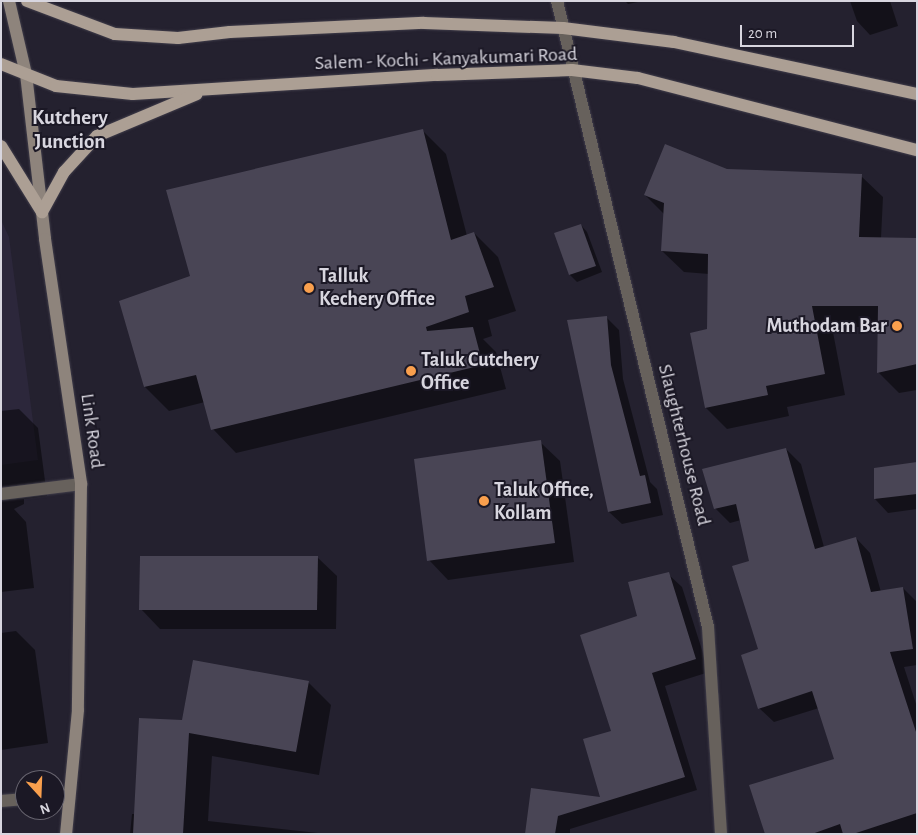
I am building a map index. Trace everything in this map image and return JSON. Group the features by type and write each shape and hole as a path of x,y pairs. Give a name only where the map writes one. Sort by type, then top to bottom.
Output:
{"main road":[{"name":"Link Road","path":"9,1 26,74 42,212 81,484 78,710 68,795 66,834"},
{"name":"Salem - Kochi - Kanyakumari Road","path":"27,1 116,34 178,38 230,32 424,23 563,28 674,42 917,94"},
{"name":"Salem - Kochi - Kanyakumari Road","path":"1,64 56,86 133,94 437,75 572,70 638,78 917,150"},
{"path":"1,146 42,212 64,172 97,136 206,90"}],"street":[{"name":"Slaughterhouse Road","path":"557,1 572,70 708,627 721,834"},
{"path":"1,494 81,484"},
{"path":"1,801 15,800"}],"shaded area":[{"path":"1,220 9,237 38,460 1,465"}],"building":[{"name":"Talluk Kechery Office","path":"423,129 451,240 474,232 494,287 465,296 469,312 426,327 427,331 473,327 483,365 211,430 196,375 144,387 119,301 190,276 166,190"},
{"path":"665,144 727,169 862,174 859,237 917,238 917,364 877,373 878,306 812,306 825,374 766,386 768,395 705,408 690,333 707,329 708,254 661,251 664,203 644,195"},
{"path":"581,224 596,266 569,275 554,233"},
{"path":"607,316 611,365 640,476 645,475 651,503 608,512 567,320"},
{"name":"Taluk Office, Kollam","path":"541,440 555,543 427,561 414,459"},
{"path":"786,448 815,549 856,537 871,592 903,587 913,649 890,652 917,735 917,813 853,834 843,834 840,824 812,834 765,834 749,785 834,759 812,691 758,709 741,655 758,649 732,566 749,561 736,504 714,509 702,469"},
{"path":"917,462 917,494 874,499 874,468"},
{"path":"140,556 318,556 317,610 139,610"},
{"path":"669,572 696,659 652,673 685,777 558,816 555,834 525,834 531,788 600,797 583,739 611,731 580,635 637,616 628,582"},
{"path":"193,660 309,681 296,752 189,733 183,834 133,834 139,718 182,720"}],"place":[{"name":"Talluk Kechery Office","path":"309,288"},
{"name":"Muthodam Bar","path":"897,326"},
{"name":"Taluk Cutchery Office","path":"411,371"},
{"name":"Taluk Office, Kollam","path":"484,501"}],"district":[{"name":"Kutchery Junction","path":"70,130"}]}
